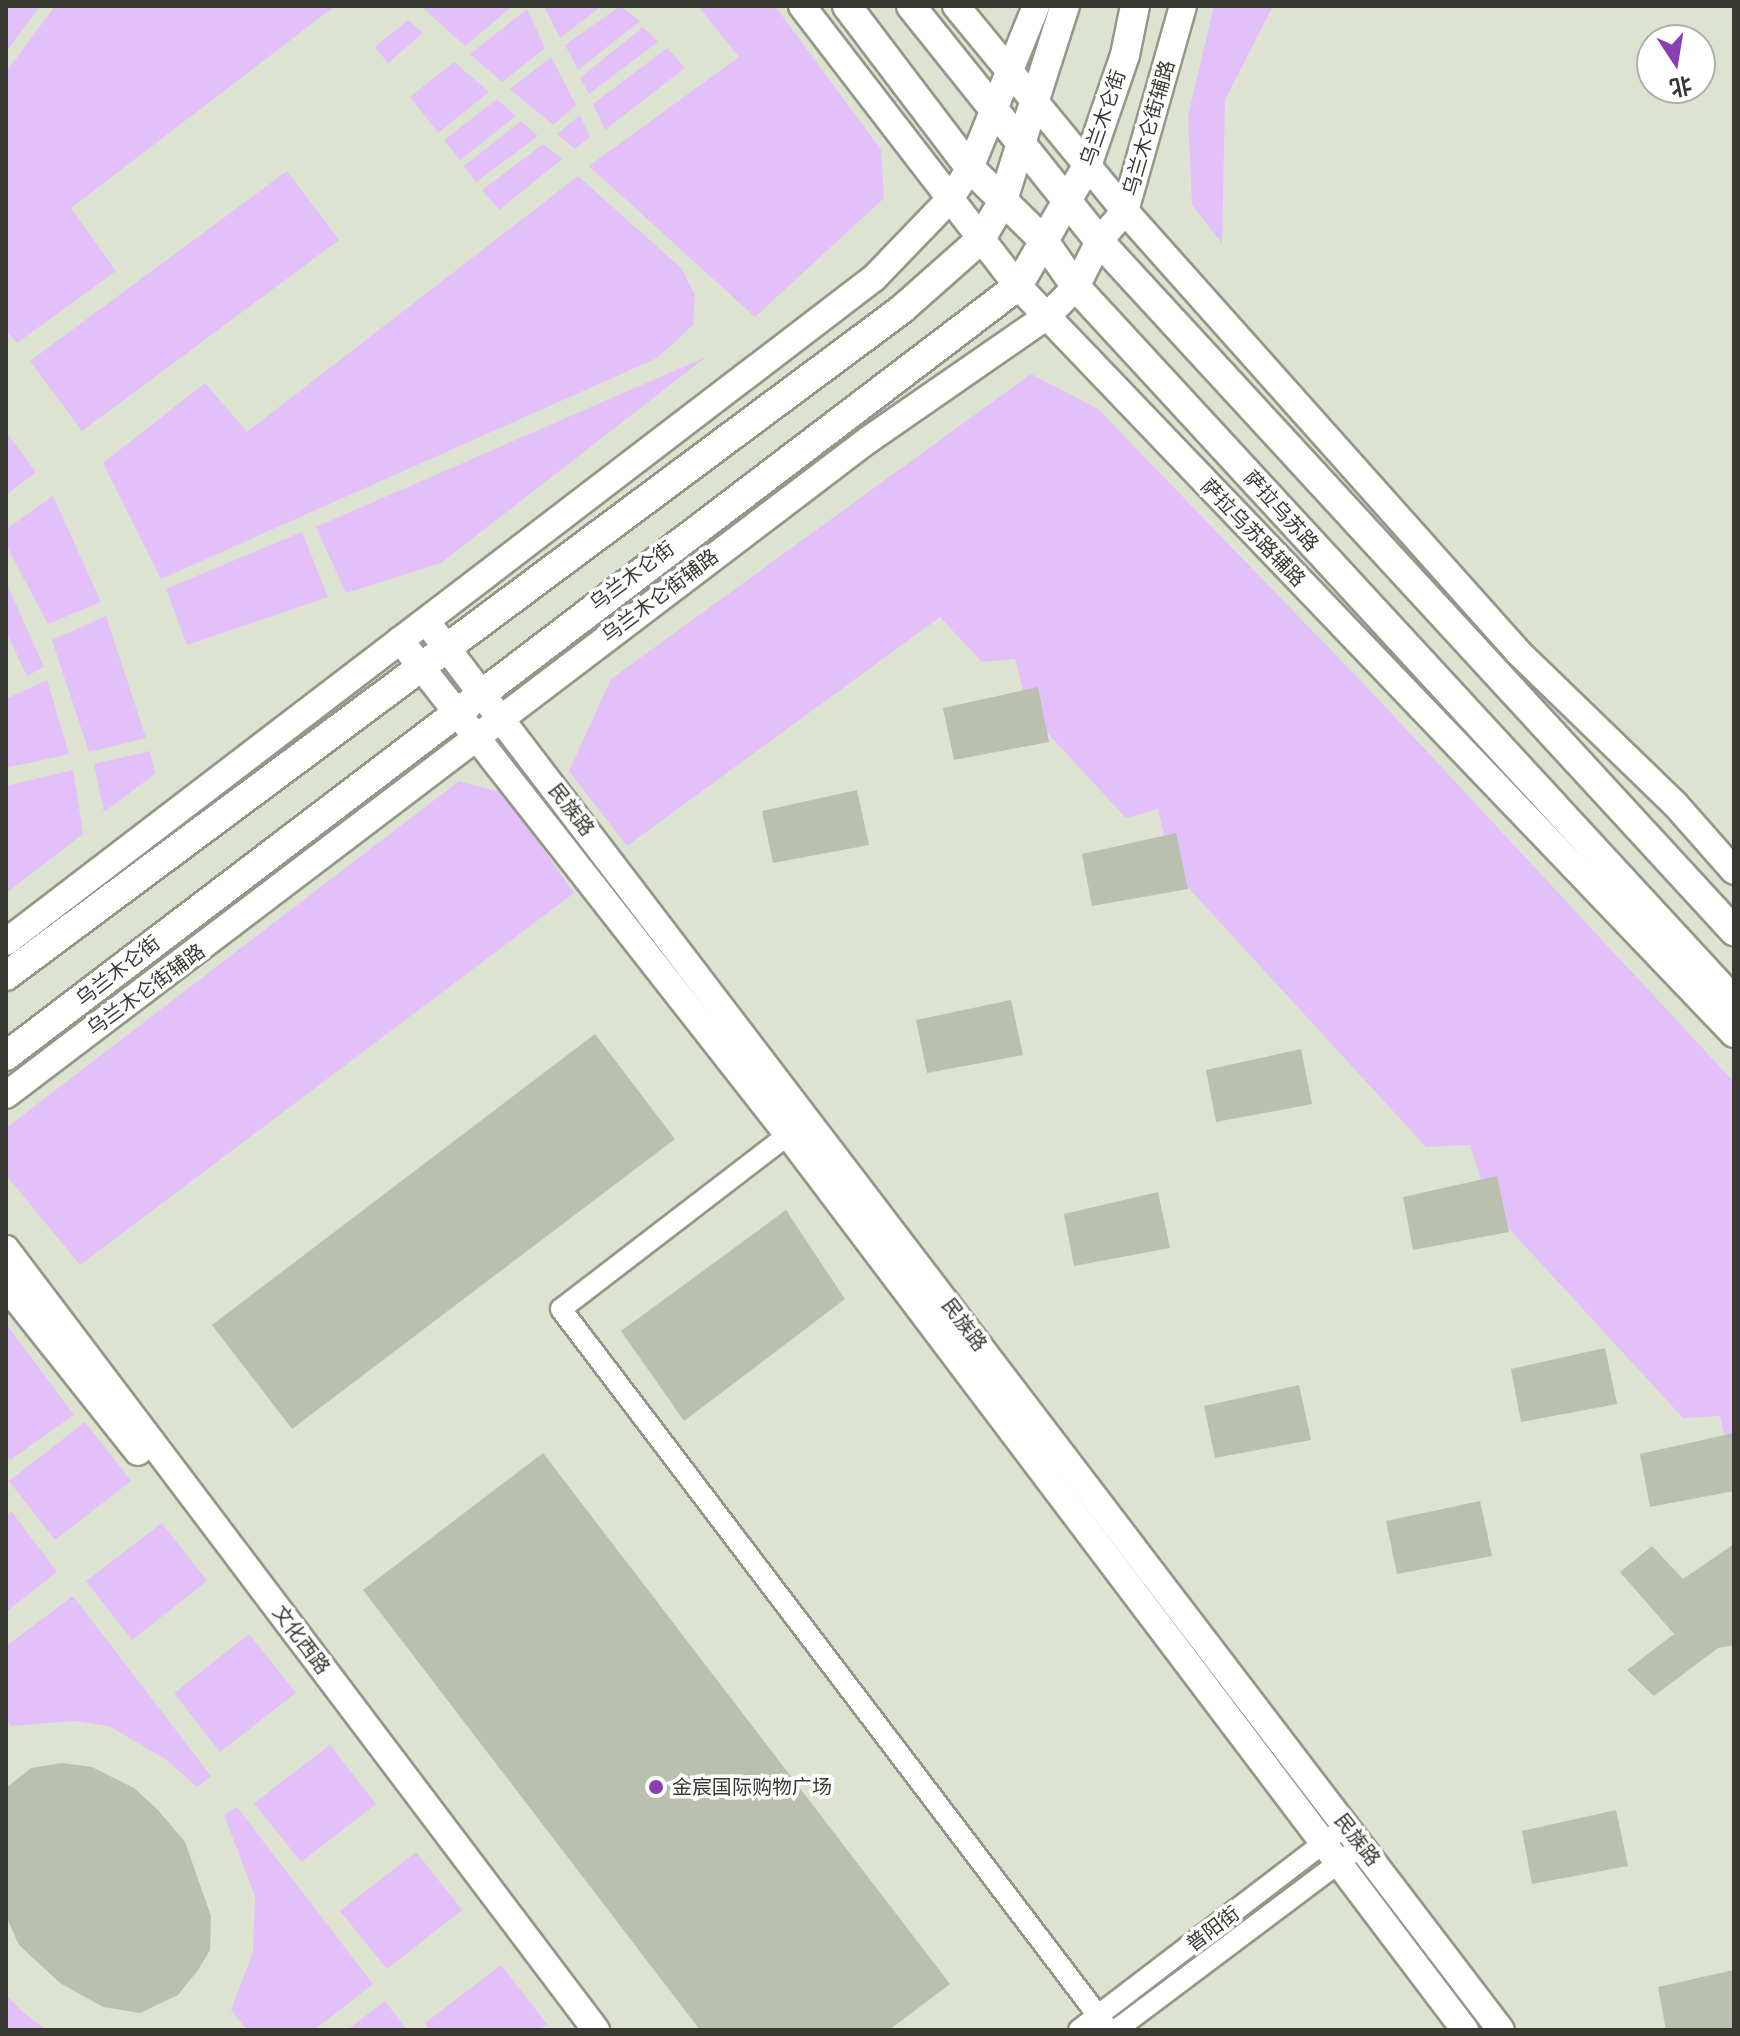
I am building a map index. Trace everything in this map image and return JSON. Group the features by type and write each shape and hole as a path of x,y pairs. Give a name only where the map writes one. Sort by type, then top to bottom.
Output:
{"main road":[{"name":"萨拉乌苏路","path":"847,6 970,168 1002,203 1044,241 1076,287 1734,1001"},
{"path":"911,6 994,115 1099,241 1734,931"},
{"path":"6,976 902,309 980,240 1002,203 1065,6"},
{"name":"乌兰木仑街","path":"6,1056 480,692 1018,286 1069,204 1087,166 1125,55 1135,6"}],"street":[{"name":"萨拉乌苏路辅路","path":"802,6 1018,286 1734,1034"},
{"path":"956,6 1013,69 1036,103 1125,211 1518,652 1675,804 1734,871"},
{"path":"6,942 690,416 787,349 874,278 950,199 970,168 1013,69 1036,6"},
{"name":"乌兰木仑街辅路","path":"6,1095 499,717 868,440 1047,316 1076,287 1099,241 1125,211 1183,6"},
{"name":"民族路","path":"426,621 1330,1853 1465,2030"},
{"name":"民族路","path":"400,640 423,663 476,735 798,1127 1361,1846 1501,2030"},
{"path":"798,1127 561,1309 1103,2023"},
{"name":"文化西路","path":"6,1249 596,2030"},
{"name":"文化西路","path":"6,1286 247,1592 574,2030"},
{"name":"普阳街","path":"1116,2030 1330,1853 1344,1825"},
{"name":"普阳街","path":"1079,2030 1103,2023 1330,1853 1361,1846"}],"shaded area":[{"path":"6,6 40,6 6,52"},
{"path":"55,6 335,6 71,208 116,271 17,343 6,331 6,72"},
{"path":"427,6 513,6 465,46 424,9"},
{"path":"544,6 602,6 560,38"},
{"path":"620,6 640,21 578,70 565,45"},
{"path":"698,6 775,6 881,150 884,198 755,317 589,166 739,57"},
{"path":"1214,6 1273,6 1225,100 1222,243 1192,205 1188,116"},
{"path":"527,9 545,48 502,82 470,54"},
{"path":"408,20 423,33 388,63 375,47"},
{"path":"643,27 658,42 589,94 580,78"},
{"path":"667,48 685,68 605,130 593,104"},
{"path":"551,57 576,105 553,125 510,89"},
{"path":"454,62 489,92 438,133 410,97"},
{"path":"497,99 516,116 460,160 444,140"},
{"path":"580,115 590,137 575,149 557,134"},
{"path":"521,121 538,136 476,182 464,166"},
{"path":"543,144 562,159 499,210 482,190"},
{"path":"287,171 339,240 82,431 30,361"},
{"path":"578,176 682,269 695,295 693,325 657,358 161,579 103,463 205,383 247,432"},
{"path":"706,357 441,563 346,593 316,527"},
{"path":"1031,374 1098,409 1381,702 1734,1082 1734,1479 1720,1416 1683,1418 1490,1208 1470,1145 1426,1147 1172,870 1158,809 1126,818 1029,713 1015,659 982,662 940,617 627,846 569,771 611,679"},
{"path":"6,432 36,472 6,495"},
{"path":"53,496 101,602 48,624 6,545 6,529"},
{"path":"302,532 328,597 187,645 166,589"},
{"path":"6,582 44,667 27,676 6,632"},
{"path":"106,616 146,738 89,752 52,640"},
{"path":"47,680 69,754 6,768 6,699"},
{"path":"150,751 155,774 104,812 94,764"},
{"path":"73,770 83,834 6,893 6,786"},
{"path":"459,781 504,793 574,893 80,1265 6,1175 6,1128"},
{"path":"6,1324 74,1415 10,1460 6,1456"},
{"path":"85,1422 131,1481 55,1540 9,1481"},
{"path":"11,1511 57,1572 6,1612 6,1516"},
{"path":"162,1523 207,1581 132,1640 86,1581"},
{"path":"73,1596 211,1776 197,1787 167,1760 109,1726 74,1721 11,1726 6,1719 6,1646"},
{"path":"249,1634 296,1693 220,1752 174,1693"},
{"path":"330,1745 376,1804 301,1862 254,1803"},
{"path":"237,1807 373,1984 314,2030 247,2030 231,2010 253,1952 255,1896 224,1815"},
{"path":"416,1852 462,1910 387,1969 340,1911"},
{"path":"501,1965 547,2024 538,2030 430,2030 425,2023"},
{"path":"6,1995 23,2012 46,2030 6,2030"},
{"path":"385,2001 407,2030 347,2030"}],"building":[{"path":"1038,687 1049,742 954,760 943,708"},
{"path":"857,790 869,845 773,863 762,811"},
{"path":"1176,833 1188,889 1092,906 1082,854"},
{"path":"1011,1000 1023,1055 927,1073 916,1020"},
{"path":"595,1034 675,1139 292,1429 212,1325"},
{"path":"1301,1049 1312,1104 1216,1122 1206,1070"},
{"path":"1497,1176 1509,1232 1413,1250 1403,1197"},
{"path":"1158,1192 1170,1248 1074,1266 1064,1214"},
{"path":"786,1210 845,1299 684,1421 621,1331"},
{"path":"1605,1348 1617,1404 1521,1422 1511,1369"},
{"path":"1299,1385 1311,1440 1215,1458 1204,1406"},
{"path":"1734,1433 1734,1491 1650,1507 1640,1454"},
{"name":"金宸国际购物广场","path":"543,1453 950,1984 889,2030 700,2030 363,1590"},
{"path":"1480,1501 1492,1556 1397,1574 1386,1521"},
{"path":"1734,1544 1734,1645 1718,1648 1654,1696 1627,1670 1674,1634 1620,1572 1652,1546 1683,1579"},
{"path":"62,1763 92,1767 134,1788 158,1810 185,1842 211,1916 210,1950 198,1970 178,1995 140,2013 103,2007 60,1983 19,1945 6,1916 6,1788 31,1768"},
{"path":"1616,1810 1628,1866 1532,1884 1522,1831"},
{"path":"1734,1970 1734,2028 1666,2030 1658,1987"}],"place":[{"name":"金宸国际购物广场","path":"656,1787"}]}
